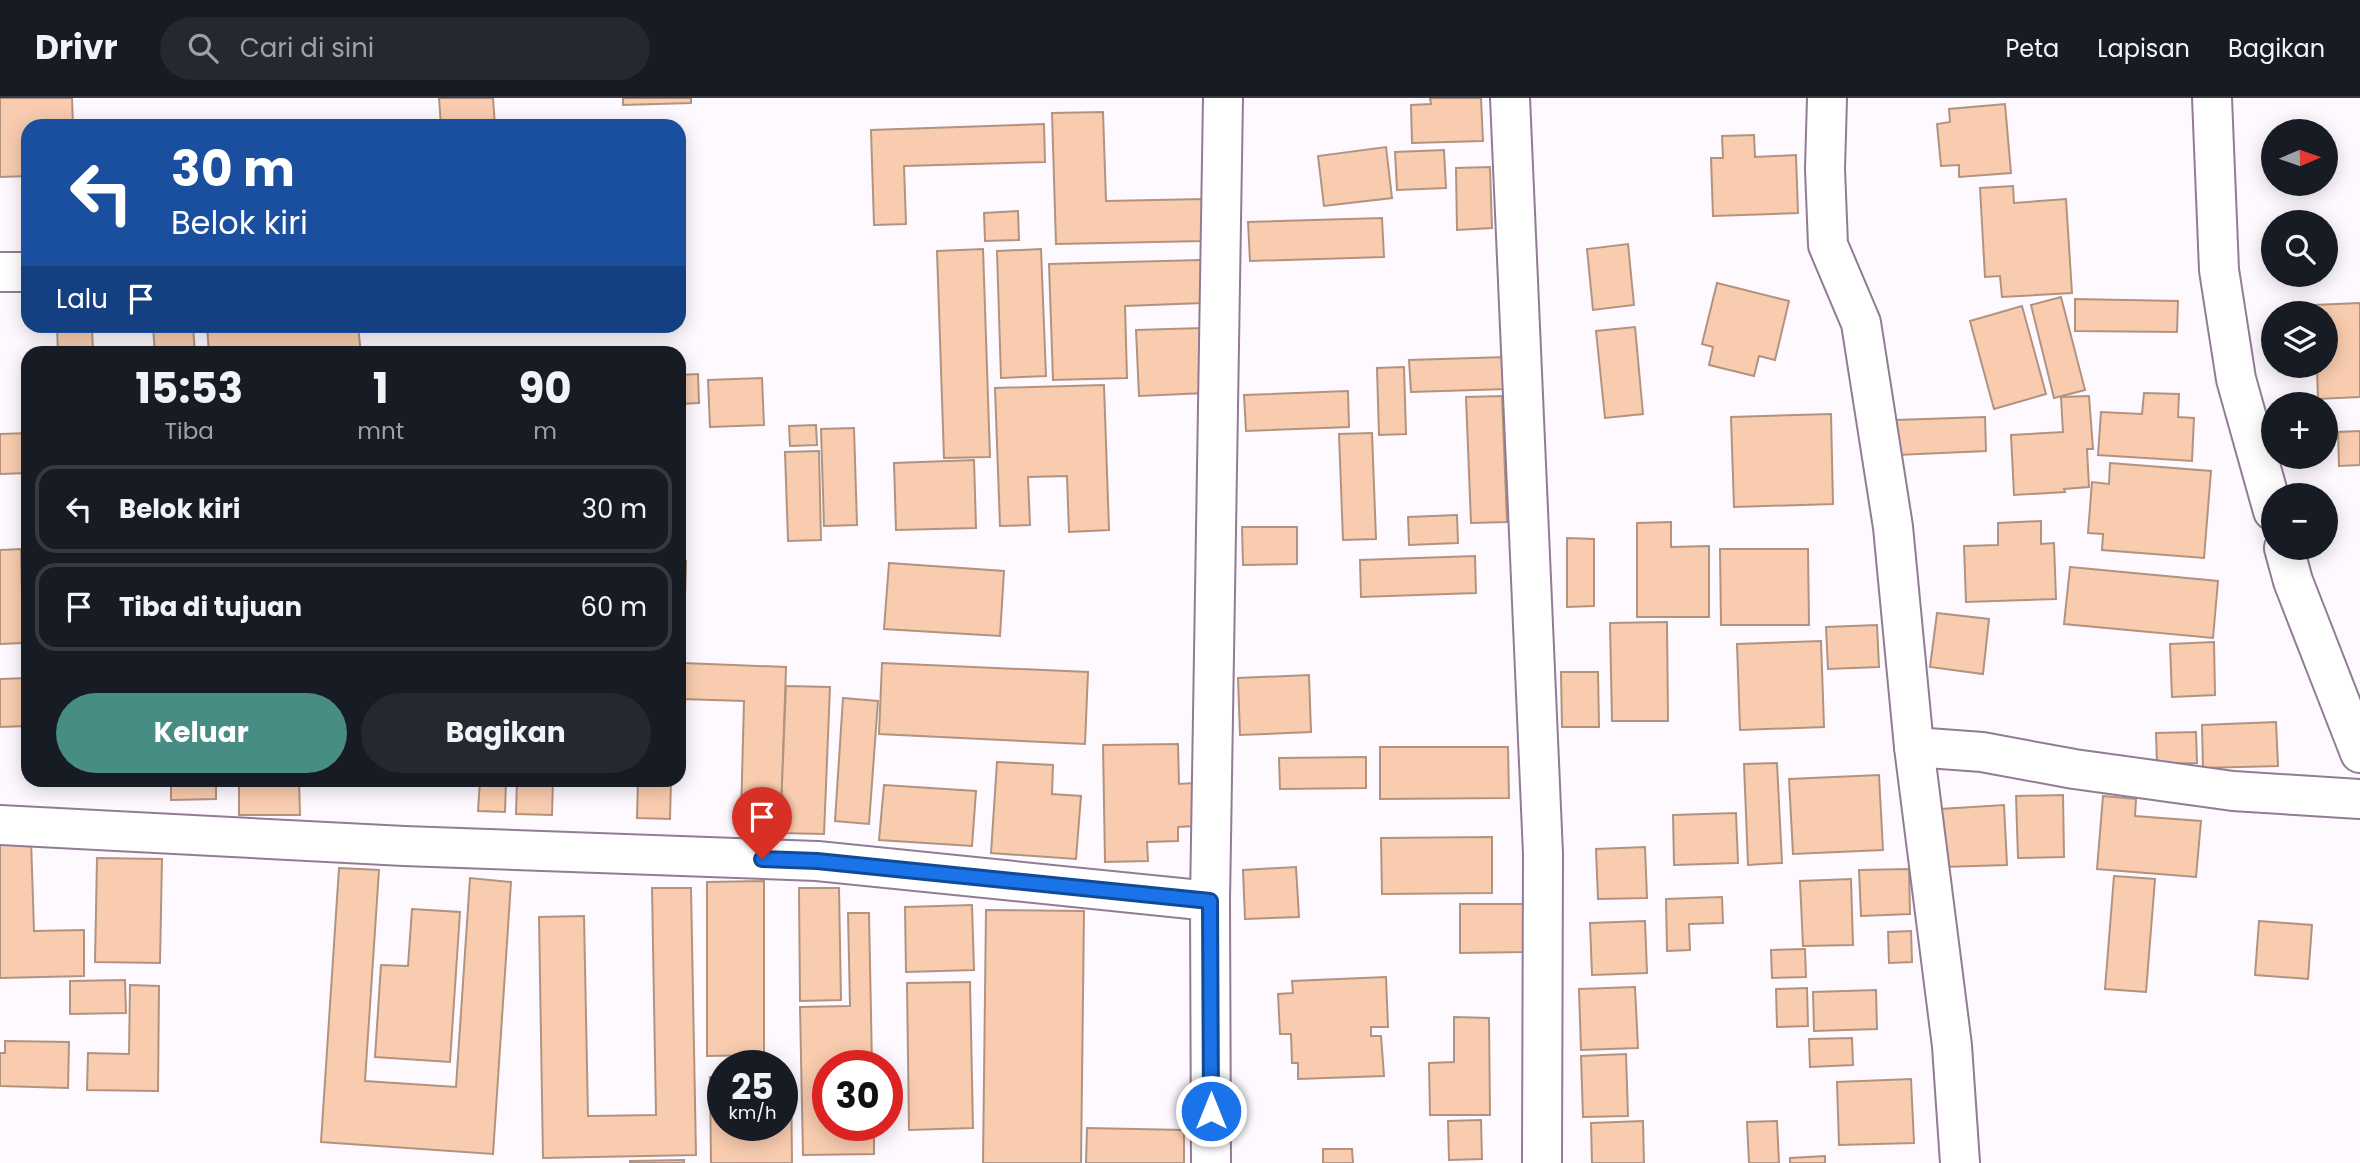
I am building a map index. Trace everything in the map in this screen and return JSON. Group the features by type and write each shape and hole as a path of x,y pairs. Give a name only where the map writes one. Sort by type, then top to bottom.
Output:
{"street":[{"path":"1211,1163 1210,901 1223,98"},
{"path":"1510,98 1543,854 1542,1163"},
{"path":"1828,98 1825,169 1828,245 1861,323 1893,527 1914,747 1952,1046 1960,1163"},
{"path":"2212,98 2219,270 2236,379 2265,483"},
{"path":"0,272 21,272"},
{"path":"2287,560 2360,753"},
{"path":"1914,747 1982,752 2074,769 2233,791 2360,799"},
{"path":"0,825 404,846 817,861 1210,901"}],"building":[{"path":"0,98 72,98 73,119 21,119 21,176 0,177"},
{"path":"439,98 493,98 494,119 440,119"},
{"path":"623,98 691,98 691,103 623,105"},
{"path":"1430,98 1481,98 1483,141 1412,143 1411,105 1431,104"},
{"path":"2005,104 2011,173 1959,177 1959,165 1941,166 1937,124 1950,122 1949,109"},
{"path":"1103,112 1106,201 1204,199 1205,241 1056,244 1052,113"},
{"path":"1044,124 1045,162 904,166 906,224 874,225 871,130"},
{"path":"1754,135 1755,157 1796,155 1798,213 1713,216 1711,158 1723,158 1722,136"},
{"path":"1386,147 1392,198 1324,206 1318,156"},
{"path":"1444,150 1446,188 1397,190 1395,152"},
{"path":"1490,167 1492,228 1457,230 1456,168"},
{"path":"2013,186 2014,203 2066,199 2072,293 2002,297 2000,276 1985,277 1980,188"},
{"path":"1018,211 1019,240 985,241 984,213"},
{"path":"1382,218 1384,257 1250,261 1248,222"},
{"path":"1628,244 1634,305 1593,310 1587,249"},
{"path":"983,249 990,457 944,458 937,251"},
{"path":"1041,249 1046,376 1001,378 997,251"},
{"path":"1201,260 1203,303 1125,306 1127,378 1053,380 1049,264"},
{"path":"1717,283 1789,301 1775,360 1759,356 1754,376 1709,365 1713,347 1702,344"},
{"path":"2061,297 2085,390 2054,398 2031,305"},
{"path":"2075,299 2178,301 2177,332 2075,331"},
{"path":"2360,303 2360,397 2338,398 2338,392 2318,392 2317,378 2338,378 2338,304"},
{"path":"2022,306 2046,394 1994,409 1970,321"},
{"path":"1635,327 1643,414 1605,418 1596,331"},
{"path":"1203,328 1205,393 1139,396 1136,330"},
{"path":"57,333 92,333 93,346 58,346"},
{"path":"154,333 194,333 194,346 154,346"},
{"path":"208,333 359,333 360,346 208,346"},
{"path":"1506,357 1507,389 1411,392 1409,360"},
{"path":"1404,367 1406,434 1379,435 1377,368"},
{"path":"698,374 699,403 686,404 686,375"},
{"path":"762,378 764,425 710,427 708,380"},
{"path":"1104,385 1109,530 1069,532 1067,476 1028,477 1030,525 1000,526 995,388"},
{"path":"1348,391 1349,427 1246,431 1244,395"},
{"path":"2144,393 2179,394 2178,417 2194,418 2192,461 2098,455 2101,412 2142,414"},
{"path":"1502,396 1507,522 1471,523 1466,397"},
{"path":"2089,396 2093,449 2087,449 2089,487 2064,489 2065,492 2014,495 2011,435 2063,432 2061,397"},
{"path":"1831,414 1833,504 1734,507 1731,417"},
{"path":"1985,417 1986,451 1897,455 1895,420"},
{"path":"816,425 817,445 790,446 789,426"},
{"path":"854,428 857,525 824,526 821,429"},
{"path":"2360,431 2360,465 2339,466 2338,432"},
{"path":"21,433 21,473 0,474 0,434"},
{"path":"1372,433 1376,539 1343,540 1339,434"},
{"path":"819,451 821,540 788,541 785,452"},
{"path":"974,460 976,528 896,530 894,463"},
{"path":"2110,463 2211,471 2204,558 2102,550 2103,534 2088,533 2092,482 2109,484"},
{"path":"1457,515 1458,543 1409,545 1408,517"},
{"path":"2041,521 2041,544 2054,543 2056,599 1966,602 1964,546 1998,545 1998,523"},
{"path":"1671,522 1671,547 1709,546 1709,617 1637,617 1637,523"},
{"path":"1242,527 1297,527 1297,564 1243,565"},
{"path":"1567,538 1594,539 1594,606 1567,607"},
{"path":"21,549 21,643 0,644 0,550"},
{"path":"1720,549 1808,549 1809,625 1721,625"},
{"path":"1475,556 1476,593 1361,597 1360,560"},
{"path":"889,563 1004,571 1000,636 884,629"},
{"path":"2070,567 2218,581 2213,638 2064,624"},
{"path":"1937,613 1989,619 1983,674 1930,667"},
{"path":"1667,622 1668,721 1612,721 1610,623"},
{"path":"1877,625 1879,667 1828,669 1826,627"},
{"path":"1821,641 1824,727 1740,730 1737,644"},
{"path":"2214,642 2215,695 2172,697 2170,644"},
{"path":"686,663 786,667 781,817 741,816 744,701 686,699"},
{"path":"882,663 1088,672 1085,744 879,734"},
{"path":"1561,672 1598,672 1599,727 1562,727"},
{"path":"1309,675 1311,732 1240,735 1238,678"},
{"path":"21,678 21,726 0,727 0,679"},
{"path":"786,686 830,687 824,834 780,833"},
{"path":"843,698 878,701 869,824 835,821"},
{"path":"2276,722 2278,766 2203,768 2202,725"},
{"path":"2196,732 2197,763 2157,764 2156,733"},
{"path":"1178,744 1179,784 1194,783 1195,826 1178,827 1178,841 1147,842 1148,861 1105,862 1103,745"},
{"path":"1380,747 1508,747 1509,798 1380,799"},
{"path":"1366,757 1366,788 1280,789 1279,758"},
{"path":"997,762 1053,765 1052,794 1081,796 1076,859 991,853"},
{"path":"1777,763 1782,863 1748,865 1744,764"},
{"path":"1879,775 1883,850 1793,854 1789,779"},
{"path":"884,785 976,791 972,846 879,840"},
{"path":"171,787 216,787 216,799 171,800"},
{"path":"239,787 299,787 300,815 239,815"},
{"path":"480,787 506,787 505,812 478,811"},
{"path":"517,787 553,787 552,815 516,814"},
{"path":"638,787 671,787 670,819 637,818"},
{"path":"2063,795 2064,857 2018,858 2016,796"},
{"path":"2103,796 2136,799 2135,816 2201,821 2196,877 2097,869"},
{"path":"2004,805 2007,865 1943,867 1940,809"},
{"path":"1736,813 1738,863 1674,865 1673,815"},
{"path":"1492,837 1492,893 1382,894 1381,838"},
{"path":"0,840 31,840 34,931 84,930 84,976 0,978"},
{"path":"1645,847 1647,898 1598,899 1596,849"},
{"path":"97,858 162,859 160,963 95,962"},
{"path":"1296,867 1299,917 1245,919 1243,870"},
{"path":"339,868 379,870 365,1081 456,1087 470,878 511,882 493,1154 321,1142"},
{"path":"1909,869 1910,914 1861,916 1859,870"},
{"path":"2114,876 2155,879 2146,992 2105,989"},
{"path":"1851,879 1853,945 1803,946 1800,881"},
{"path":"764,881 764,1050 707,1050 707,882"},
{"path":"652,888 691,888 696,1155 543,1158 539,917 584,916 588,1116 656,1115"},
{"path":"799,888 839,888 841,1000 800,1001"},
{"path":"1722,897 1723,923 1689,924 1690,950 1667,951 1666,899"},
{"path":"1460,904 1523,904 1523,952 1460,953"},
{"path":"972,905 974,970 906,972 905,907"},
{"path":"412,909 460,912 450,1062 375,1057 381,965 408,966"},
{"path":"986,910 1084,911 1081,1163 983,1163"},
{"path":"848,913 869,913 872,1050 812,1050 812,1141 874,1141 874,1154 803,1155 800,1007 850,1006"},
{"path":"1645,921 1647,973 1592,975 1590,923"},
{"path":"2259,921 2312,925 2308,979 2255,975"},
{"path":"1911,931 1912,962 1889,963 1888,932"},
{"path":"1805,949 1806,977 1772,978 1771,950"},
{"path":"1386,977 1388,1027 1371,1027 1371,1036 1381,1036 1384,1076 1298,1079 1298,1063 1292,1063 1291,1034 1280,1034 1278,994 1293,993 1292,981"},
{"path":"125,980 126,1013 70,1014 70,981"},
{"path":"970,982 973,1128 909,1130 907,983"},
{"path":"130,985 159,986 158,1091 87,1090 88,1053 129,1054"},
{"path":"1635,987 1638,1048 1581,1050 1579,989"},
{"path":"1807,988 1808,1026 1777,1027 1776,989"},
{"path":"1876,990 1877,1029 1814,1031 1813,992"},
{"path":"1454,1017 1489,1018 1490,1115 1430,1115 1429,1063 1454,1062"},
{"path":"1852,1038 1853,1065 1810,1067 1809,1039"},
{"path":"5,1041 69,1042 68,1088 0,1086 0,1053 5,1053"},
{"path":"1626,1054 1628,1116 1583,1117 1581,1056"},
{"path":"1911,1079 1914,1143 1839,1145 1837,1082"},
{"path":"1481,1120 1482,1159 1449,1160 1448,1121"},
{"path":"1643,1121 1644,1163 1592,1163 1591,1123"},
{"path":"1777,1121 1779,1163 1749,1163 1747,1122"},
{"path":"1087,1128 1184,1130 1184,1163 1086,1163"},
{"path":"711,1141 792,1141 792,1163 711,1163"},
{"path":"1323,1149 1352,1149 1353,1163 1323,1163"},
{"path":"1825,1156 1825,1163 1790,1163 1790,1158"},
{"path":"684,1160 684,1163 630,1163 630,1161"}],"route":[{"path":"762,859 817,861 1210,901 1211,1111"}]}
